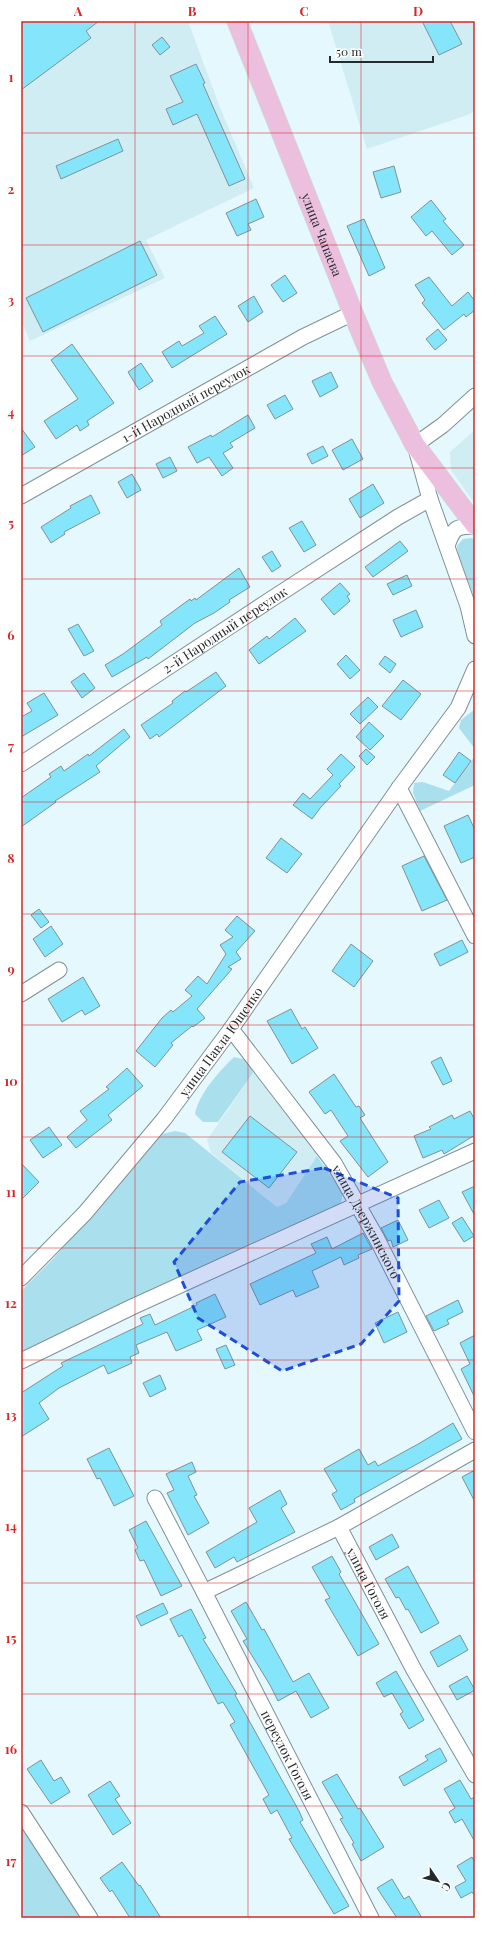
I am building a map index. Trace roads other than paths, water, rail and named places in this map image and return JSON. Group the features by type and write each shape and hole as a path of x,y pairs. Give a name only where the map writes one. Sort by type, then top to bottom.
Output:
{"main road":[{"name":"улица Чапаева","path":"237,21 382,382 415,445 475,526"}],"street":[{"name":"1-й Народный переулок","path":"21,496 303,338 353,313"},
{"path":"475,396 444,425 415,445 430,499 468,606 475,636"},
{"name":"2-й Народный переулок","path":"21,764 276,596 398,517 430,499"},
{"path":"447,546 452,532 460,526 475,526"},
{"path":"458,708 475,669"},
{"path":"458,708 475,697"},
{"name":"улица Павла Ющенко","path":"21,1278 85,1213 164,1119 231,1029 399,788 458,708"},
{"path":"399,788 475,936"},
{"path":"21,994 59,970"},
{"name":"улица Дзержинского","path":"231,1029 334,1163 376,1237 475,1432"},
{"path":"21,1361 132,1307 475,1151"},
{"path":"204,1592 339,1527 475,1450"},
{"name":"переулок Гоголя","path":"155,1498 371,1918"},
{"name":"улица Гоголя","path":"339,1527 414,1670 475,1775"},
{"path":"21,1812 90,1918"}]}
